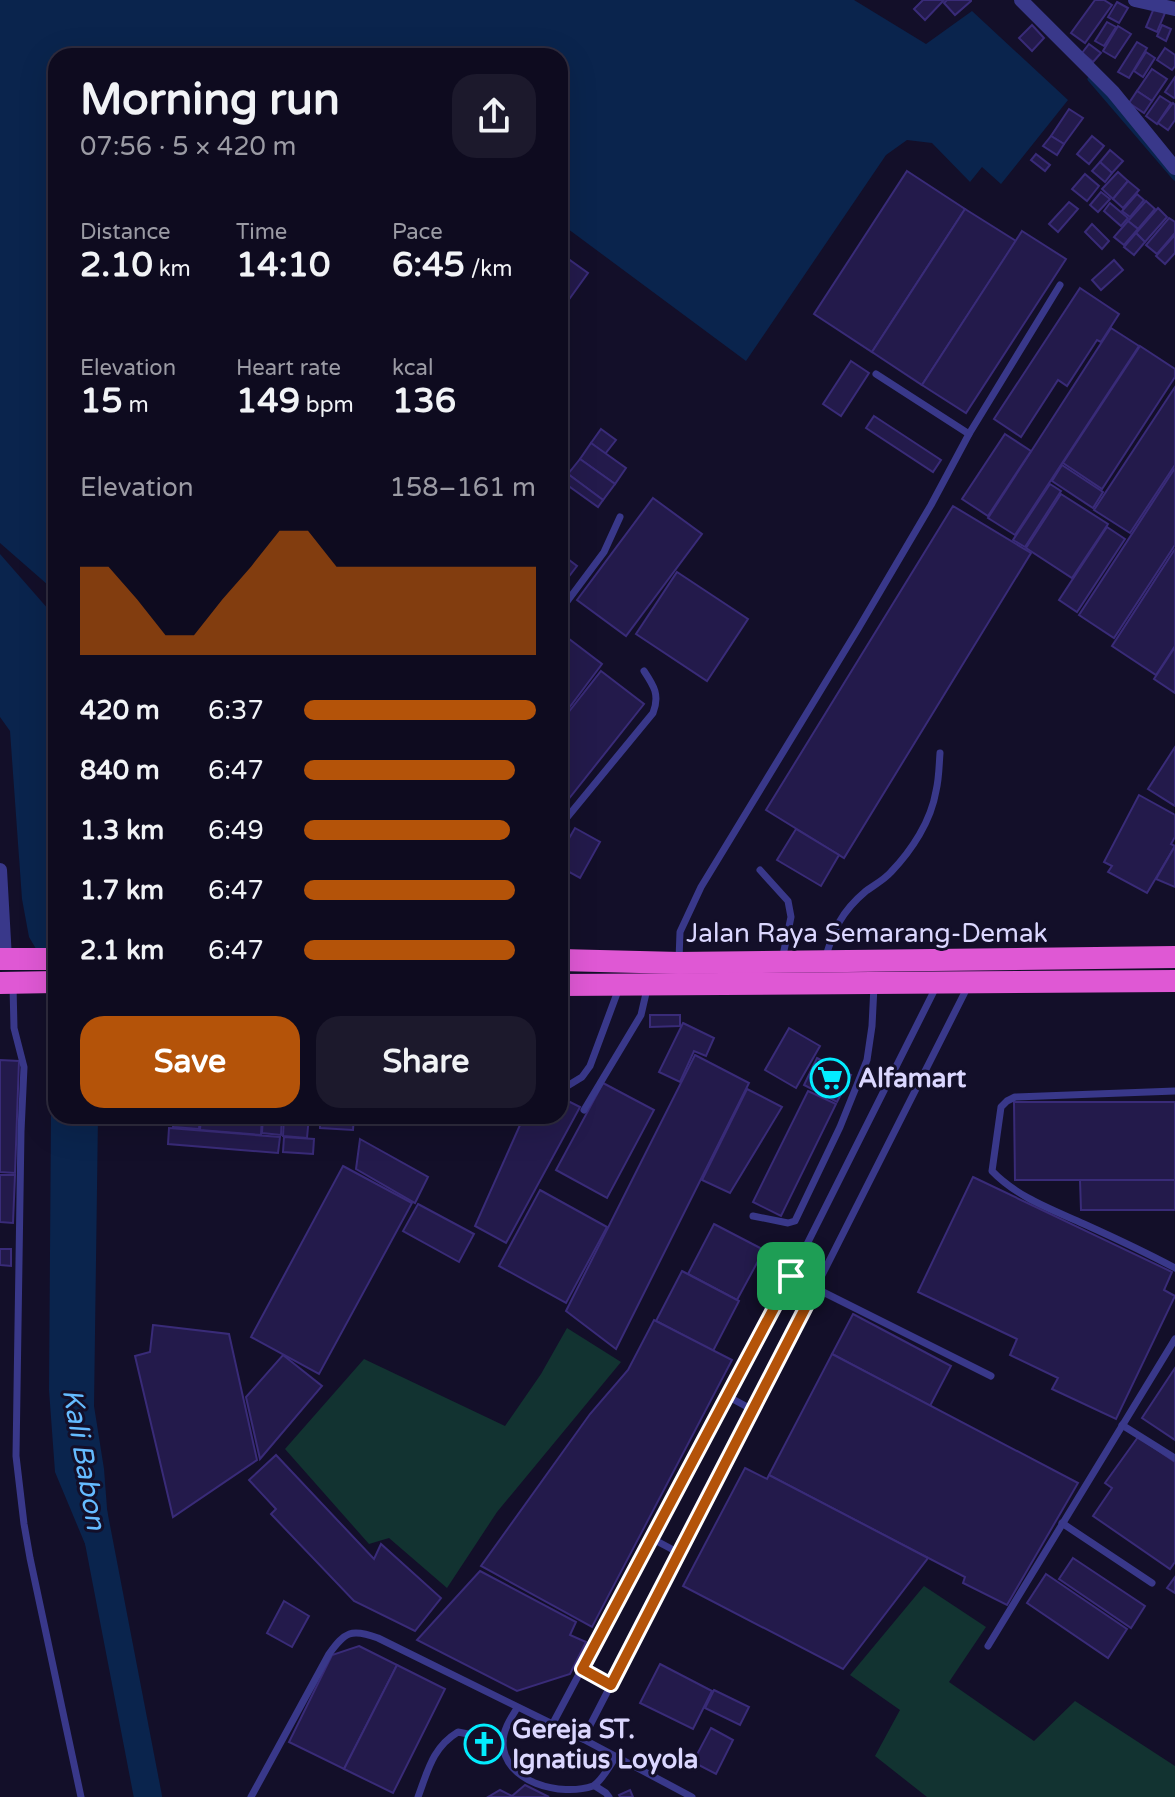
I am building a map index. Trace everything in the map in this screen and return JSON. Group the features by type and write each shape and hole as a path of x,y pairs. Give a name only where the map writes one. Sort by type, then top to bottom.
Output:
{"highway":[{"name":"Jalan Raya Semarang-Demak","path":"568,960 679,963 1175,957"},
{"path":"3,959 48,959"},
{"name":"Jalan Raya Semarang-Demak","path":"568,985 1175,981"},
{"path":"13,983 48,982"}],"street":[{"path":"1021,0 1113,92 1175,168"},
{"path":"1135,0 1175,9"},
{"path":"0,870 3,959"}],"lane":[{"path":"679,963 680,932 701,887 851,642 969,434 1060,285"},
{"path":"876,374 969,434"},
{"path":"568,600 604,552 620,517"},
{"path":"568,816 653,713 657,703 656,690 644,671"},
{"path":"824,962 840,918 889,875 928,820 936,792 940,753"},
{"path":"760,870 788,901 791,917 782,962"},
{"path":"583,1739 970,982"},
{"path":"13,983 14,1028 24,1067 16,1456 30,1558 81,1797"},
{"path":"552,1725 791,1276 939,983"},
{"path":"753,1216 788,1223 795,1221 840,1127 867,1060 875,984"},
{"path":"568,1086 582,1077 590,1066 620,986"},
{"path":"584,1110 641,1015 648,986"},
{"path":"1175,1091 1015,1097 1001,1107 992,1171 1025,1197 1175,1268"},
{"path":"791,1276 991,1376"},
{"path":"988,1646 1175,1339"},
{"path":"727,1396 753,1410"},
{"path":"1122,1425 1175,1458"},
{"path":"1062,1523 1152,1583"},
{"path":"651,1538 679,1553"},
{"path":"251,1797 329,1654 341,1637 360,1632 583,1739 692,1797"},
{"path":"582,1669 611,1685"},
{"path":"517,1708 507,1725 503,1741 506,1758 519,1778 566,1795 595,1786 616,1757"},
{"path":"418,1797 432,1760 444,1740 458,1732 503,1741"},
{"path":"595,1786 609,1797"}],"green space":[{"path":"567,1328 621,1362 497,1512 447,1588 389,1538 369,1544 285,1449 364,1359 505,1426 541,1374"},
{"path":"924,1586 986,1627 949,1682 1034,1741 1075,1701 1175,1766 1175,1797 927,1797 875,1756 900,1710 850,1675"}],"water":[{"path":"0,0 854,0 926,44 972,11 1068,100 1001,184 982,167 970,182 932,143 907,140 886,155 746,361 568,229 568,48 48,48 48,585 0,543"},
{"path":"0,554 48,609 48,969 29,937 22,899 10,731 0,717"},
{"path":"51,1124 98,1124 94,1406 104,1469 110,1547 88,1551 55,1472 49,1390"}],"building":[{"path":"923,0 944,0 925,20 914,9"},
{"path":"947,0 971,1 955,15 944,3"},
{"path":"1095,0 1104,0 1112,5 1085,43 1071,33"},
{"path":"1117,2 1128,8 1119,23 1108,17"},
{"path":"1154,8 1165,13 1157,32 1146,27"},
{"path":"1107,22 1116,27 1104,46 1095,41"},
{"path":"1032,25 1044,38 1032,51 1019,38"},
{"path":"1162,25 1171,29 1166,41 1157,36"},
{"path":"1118,26 1131,34 1115,58 1103,51"},
{"path":"1137,42 1147,48 1129,78 1118,72"},
{"path":"1089,44 1101,53 1093,62 1082,53"},
{"path":"1165,48 1175,55 1172,70 1157,60"},
{"path":"1146,52 1155,58 1143,77 1134,71"},
{"path":"1152,69 1167,79 1152,101 1137,91"},
{"path":"1175,77 1175,97 1174,98 1165,92"},
{"path":"1137,91 1152,101 1144,113 1129,103"},
{"path":"1160,96 1171,103 1157,124 1146,116"},
{"path":"1173,103 1175,120 1168,130 1158,123"},
{"path":"1069,109 1083,118 1064,144 1051,136"},
{"path":"1051,136 1064,144 1057,155 1043,146"},
{"path":"1092,136 1104,146 1089,164 1077,154"},
{"path":"1110,150 1123,161 1112,173 1100,162"},
{"path":"1036,154 1050,165 1045,171 1031,160"},
{"path":"1100,162 1112,173 1105,182 1092,171"},
{"path":"907,171 965,209 872,352 814,314"},
{"path":"1118,172 1128,181 1113,199 1102,189"},
{"path":"1085,174 1099,186 1087,201 1072,189"},
{"path":"1128,181 1139,190 1123,208 1113,199"},
{"path":"1101,192 1110,199 1098,212 1090,205"},
{"path":"1137,194 1144,200 1130,217 1122,211"},
{"path":"1146,201 1155,209 1138,229 1128,221"},
{"path":"1069,202 1078,209 1058,232 1049,224"},
{"path":"1110,203 1128,218 1121,226 1104,211"},
{"path":"1158,208 1167,217 1145,242 1136,233"},
{"path":"965,209 1016,241 922,385 872,352"},
{"path":"1169,218 1175,222 1175,233 1157,254 1146,245"},
{"path":"1128,221 1138,229 1124,245 1114,237"},
{"path":"1092,224 1109,241 1102,249 1085,232"},
{"path":"1022,231 1066,259 966,413 922,385"},
{"path":"1136,233 1145,242 1134,255 1124,247"},
{"path":"1175,235 1175,253 1165,264 1156,256"},
{"path":"568,259 588,273 568,301"},
{"path":"1114,260 1123,270 1101,290 1092,280"},
{"path":"1080,288 1119,314 1101,342 1097,340 1067,386 1058,380 1021,437 994,419"},
{"path":"1111,328 1139,346 1015,535 988,518"},
{"path":"1140,346 1175,369 1175,377 1102,489 1063,463"},
{"path":"851,361 869,373 841,416 823,404"},
{"path":"1175,387 1175,465 1130,533 1094,510"},
{"path":"874,416 941,460 933,472 866,428"},
{"path":"601,429 616,440 605,454 591,443"},
{"path":"1005,434 1031,451 988,516 962,499"},
{"path":"591,443 626,468 615,484 580,459"},
{"path":"580,459 615,484 603,500 568,474"},
{"path":"1062,465 1103,492 1093,508 1052,481"},
{"path":"1175,468 1175,545 1114,638 1079,615"},
{"path":"568,474 603,500 598,507 568,486"},
{"path":"1050,484 1061,491 1025,547 1013,540"},
{"path":"1061,494 1108,524 1072,578 1026,548"},
{"path":"653,498 702,534 626,636 577,600"},
{"path":"953,506 1031,553 844,858 766,810"},
{"path":"1107,527 1125,539 1077,612 1059,600"},
{"path":"1175,549 1175,646 1156,675 1112,646"},
{"path":"568,559 577,566 568,578"},
{"path":"677,572 748,619 707,681 636,634"},
{"path":"568,638 602,664 568,709"},
{"path":"1175,647 1175,693 1154,679"},
{"path":"601,671 644,704 568,800 568,713"},
{"path":"1175,747 1175,806 1148,789"},
{"path":"1139,795 1175,815 1175,837 1171,844 1175,846 1147,893 1108,872 1112,866 1104,862"},
{"path":"575,828 600,842 580,878 568,871 568,840"},
{"path":"796,829 839,855 821,886 777,860"},
{"path":"1175,846 1175,887 1156,879"},
{"path":"650,1015 680,1015 680,1026 650,1027"},
{"path":"683,1023 714,1038 706,1056 694,1051 680,1082 659,1072"},
{"path":"789,1028 820,1046 796,1088 765,1070"},
{"path":"695,1055 749,1083 616,1349 566,1311"},
{"path":"817,1058 851,1075 837,1102 804,1085"},
{"path":"0,1060 19,1061 15,1173 0,1172"},
{"path":"603,1083 654,1110 607,1198 556,1170"},
{"path":"747,1089 782,1107 730,1193 702,1180"},
{"path":"808,1091 836,1104 781,1216 753,1202"},
{"path":"568,1101 580,1107 506,1243 475,1226 520,1124 568,1124"},
{"path":"1014,1102 1175,1102 1175,1180 1015,1180"},
{"path":"173,1124 199,1124 199,1129 173,1127"},
{"path":"200,1124 262,1124 261,1135 200,1130"},
{"path":"263,1124 282,1124 281,1135 262,1133"},
{"path":"284,1124 308,1124 307,1138 283,1136"},
{"path":"320,1124 353,1124 353,1130 320,1128"},
{"path":"169,1128 280,1137 278,1153 168,1144"},
{"path":"284,1137 314,1139 313,1154 283,1152"},
{"path":"360,1139 428,1177 415,1203 356,1169"},
{"path":"343,1166 412,1203 319,1374 251,1337"},
{"path":"0,1175 15,1175 13,1223 0,1222"},
{"path":"973,1177 1172,1272 1164,1290 1175,1296 1116,1419 1052,1389 1058,1378 1010,1355 1017,1339 918,1292"},
{"path":"1080,1180 1175,1180 1175,1210 1081,1210"},
{"path":"540,1190 607,1227 566,1303 499,1266"},
{"path":"418,1204 474,1234 459,1262 403,1231"},
{"path":"714,1224 764,1250 737,1300 688,1274"},
{"path":"0,1249 11,1249 11,1266 0,1265"},
{"path":"682,1271 739,1301 713,1351 656,1321"},
{"path":"853,1314 951,1366 930,1406 832,1354"},
{"path":"654,1320 732,1360 592,1627 481,1566 590,1414 628,1370"},
{"path":"153,1325 229,1334 257,1460 173,1517 135,1356 150,1352"},
{"path":"832,1354 1078,1483 1007,1605 963,1583 965,1577 769,1475"},
{"path":"283,1355 322,1386 260,1459 246,1397"},
{"path":"1175,1368 1175,1440 1142,1418"},
{"path":"1138,1437 1175,1462 1175,1562 1170,1569 1093,1516 1112,1488 1105,1483"},
{"path":"276,1455 374,1559 381,1544 441,1598 415,1631 354,1601 271,1514 276,1509 249,1480"},
{"path":"745,1468 767,1479 769,1475 928,1558 843,1669 683,1586"},
{"path":"1073,1558 1145,1606 1131,1628 1059,1579"},
{"path":"480,1571 576,1622 570,1635 586,1642 570,1674 517,1691 417,1640"},
{"path":"1046,1574 1127,1629 1108,1658 1027,1603"},
{"path":"1175,1577 1175,1593 1167,1588"},
{"path":"284,1601 309,1616 292,1647 267,1633"},
{"path":"359,1646 397,1665 344,1769 289,1742 332,1655"},
{"path":"660,1664 712,1691 693,1729 640,1703"},
{"path":"397,1665 445,1689 393,1793 344,1769"},
{"path":"714,1690 749,1707 740,1725 705,1708"},
{"path":"711,1728 733,1740 716,1774 693,1762"},
{"path":"525,1785 549,1797 488,1797 500,1790 512,1796"},
{"path":"630,1790 633,1797 620,1797 619,1795"}],"waterway":[{"path":"1090,79 1175,178"},
{"name":"Kali Babon","path":"93,1511 148,1797"}],"place":[{"name":"Alfamart","path":"830,1078"},
{"name":"Gereja ST. Ignatius Loyola","path":"484,1744"}],"route":[{"path":"791,1276 815,1289 611,1685 582,1669 791,1276"}]}
